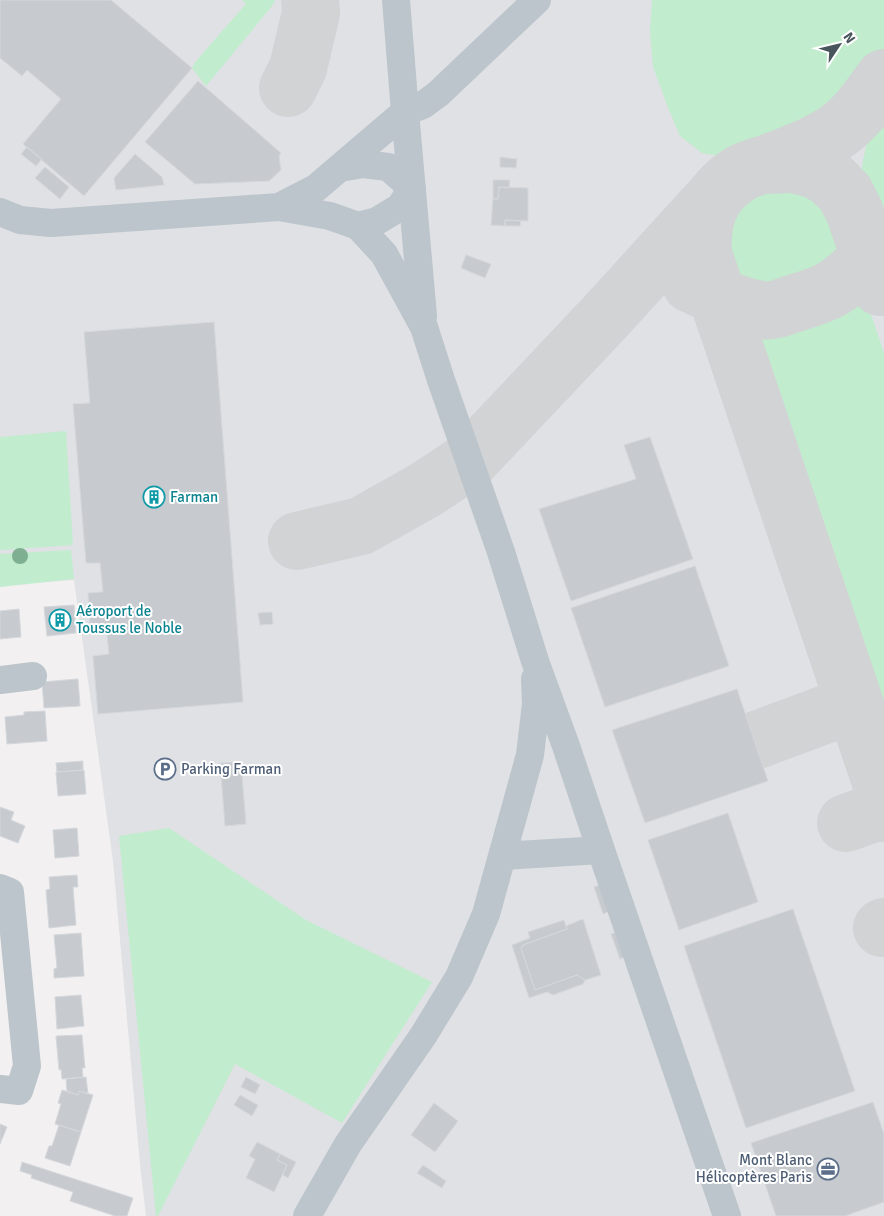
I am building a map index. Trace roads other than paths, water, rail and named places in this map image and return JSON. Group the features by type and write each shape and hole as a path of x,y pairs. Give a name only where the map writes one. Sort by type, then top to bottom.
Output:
{"street":[{"path":"396,0 424,327"},
{"path":"279,208 316,188 405,112 423,105 438,94 537,0"},
{"path":"340,168 364,164 388,168 412,188"},
{"path":"358,226 377,221 400,207 412,188"},
{"path":"0,212 20,220 51,224 279,208 330,216 358,226 384,254 424,327 535,661 728,1216"},
{"path":"307,1216 348,1144 423,1036 459,977 486,914 530,755 536,704 535,661"},
{"path":"0,680 33,676"},
{"path":"502,856 601,850"},
{"path":"0,888 10,892 27,1066 18,1091 0,1089"}],"place":[{"name":"Farman","path":"154,497"},
{"name":"Aéroport de Toussus le Noble","path":"60,620"},
{"name":"Parking Farman","path":"165,769"},
{"name":"Mont Blanc Hélicoptères Paris","path":"828,1169"}]}
